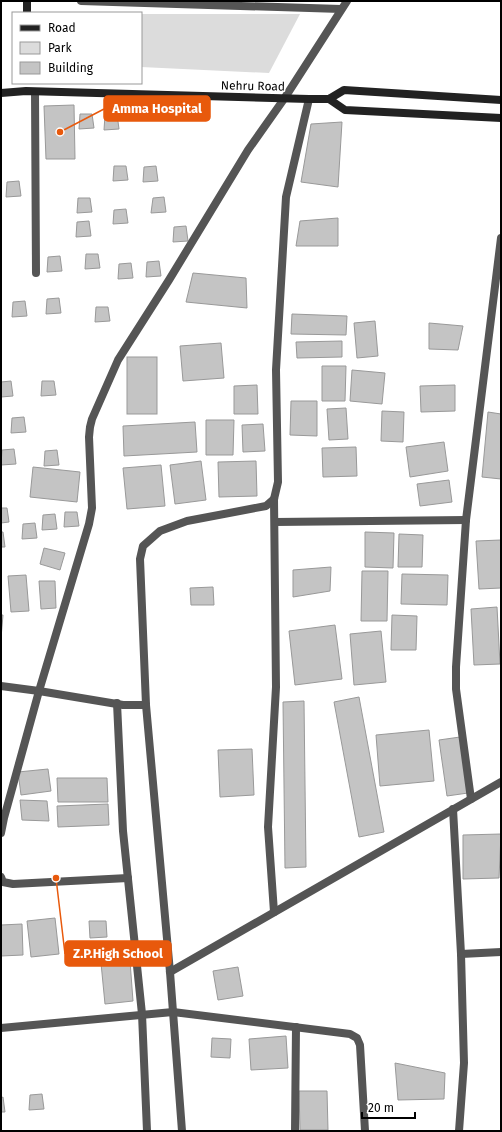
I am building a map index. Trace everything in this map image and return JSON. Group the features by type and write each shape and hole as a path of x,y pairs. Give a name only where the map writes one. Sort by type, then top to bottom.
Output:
{"main road":[{"path":"27,1 27,12"},
{"name":"Nehru Road","path":"1,93 29,89 329,99 344,90 501,100"},
{"path":"329,99 345,110 501,118"}],"street":[{"path":"80,1 341,9"},
{"path":"1,833 39,691 90,520 92,508 89,437 92,419 122,353 169,280 248,150 284,98 347,1"},
{"path":"29,89 36,273"},
{"path":"274,912 268,828 276,687 274,499 278,482 276,370 286,197 309,99"},
{"path":"471,799 456,689 456,667 466,520 501,238"},
{"path":"182,1131 170,972 142,705 140,560 143,546 160,531 187,521 266,506 274,499"},
{"path":"275,522 466,520"},
{"path":"1,686 120,704 142,705"},
{"path":"120,704 123,831 145,1014 147,1131"},
{"path":"170,972 501,782"},
{"path":"453,809 461,954 464,1063 459,1131"},
{"path":"1,877 3,882 12,884 128,878"},
{"path":"461,954 501,952"},
{"path":"1,1028 173,1012 350,1034 357,1038 362,1055 365,1131"},
{"path":"295,1131 296,1027"}],"green space":[{"path":"142,14 300,14 269,73 142,67"}],"building":[{"path":"74,105 75,159 46,159 44,106"},
{"path":"80,114 92,114 94,128 79,129"},
{"path":"117,114 119,129 104,130 105,115"},
{"path":"342,122 338,187 301,182 311,124"},
{"path":"114,166 126,166 128,180 113,181"},
{"path":"156,166 158,181 143,182 144,167"},
{"path":"19,181 21,196 6,197 7,182"},
{"path":"164,197 166,212 151,213 153,198"},
{"path":"78,198 90,198 92,212 77,213"},
{"path":"126,209 128,223 113,224 114,210"},
{"path":"338,218 338,246 296,246 300,221"},
{"path":"89,221 91,236 76,237 77,222"},
{"path":"186,226 188,241 173,242 174,227"},
{"path":"86,254 98,254 100,268 85,269"},
{"path":"60,256 62,271 47,272 48,257"},
{"path":"159,261 161,276 146,277 147,262"},
{"path":"131,263 133,278 118,279 119,264"},
{"path":"193,273 246,278 247,308 186,302"},
{"path":"59,298 61,313 46,314 47,299"},
{"path":"25,301 27,316 12,317 13,302"},
{"path":"96,307 108,307 110,321 95,322"},
{"path":"292,314 347,316 346,335 291,334"},
{"path":"375,321 378,356 357,358 354,323"},
{"path":"429,323 463,326 458,350 429,349"},
{"path":"342,341 342,357 297,358 296,342"},
{"path":"221,343 224,378 183,381 180,346"},
{"path":"127,357 157,357 157,414 127,414"},
{"path":"322,366 346,366 345,401 322,401"},
{"path":"352,370 385,373 382,404 350,401"},
{"path":"11,381 13,396 1,397 1,382"},
{"path":"42,381 54,381 56,395 41,396"},
{"path":"257,385 258,414 234,414 234,386"},
{"path":"455,385 455,411 421,412 420,386"},
{"path":"291,401 317,401 317,436 290,435"},
{"path":"346,408 348,439 329,440 327,409"},
{"path":"382,411 404,412 403,442 381,441"},
{"path":"488,412 501,414 501,479 482,477"},
{"path":"24,417 26,432 11,433 12,418"},
{"path":"206,420 234,420 233,455 206,455"},
{"path":"195,422 197,452 124,456 123,426"},
{"path":"263,424 265,451 243,452 242,425"},
{"path":"444,442 448,471 410,477 406,447"},
{"path":"356,447 357,476 323,477 322,448"},
{"path":"14,449 16,464 1,465 2,450"},
{"path":"57,450 59,465 44,466 45,451"},
{"path":"201,461 206,500 175,504 170,465"},
{"path":"256,461 257,496 219,497 218,462"},
{"path":"161,465 165,506 127,509 123,468"},
{"path":"33,467 80,472 77,502 30,497"},
{"path":"449,480 452,502 420,506 417,484"},
{"path":"1,508 7,508 9,522 1,523"},
{"path":"65,512 77,512 79,526 64,527"},
{"path":"55,514 57,529 42,530 43,515"},
{"path":"35,523 37,538 22,539 23,524"},
{"path":"1,532 3,532 5,547 1,547"},
{"path":"365,532 394,533 393,568 365,567"},
{"path":"399,534 423,535 422,567 398,567"},
{"path":"501,540 501,588 479,589 476,541"},
{"path":"44,548 65,553 60,570 40,564"},
{"path":"331,567 330,591 293,597 293,570"},
{"path":"362,571 388,571 387,621 361,621"},
{"path":"402,574 448,575 447,605 401,604"},
{"path":"26,575 29,611 11,612 8,576"},
{"path":"39,581 55,581 56,608 41,609"},
{"path":"213,587 214,605 191,605 190,588"},
{"path":"497,607 500,664 474,665 471,609"},
{"path":"1,615 3,615 1,638"},
{"path":"392,615 417,616 416,650 391,650"},
{"path":"335,625 342,679 295,685 289,631"},
{"path":"381,631 386,682 354,685 350,634"},
{"path":"359,697 384,832 359,837 334,702"},
{"path":"304,701 306,867 285,868 283,702"},
{"path":"429,730 434,781 380,786 376,735"},
{"path":"460,737 468,793 447,796 439,740"},
{"path":"252,749 254,795 220,797 218,750"},
{"path":"48,769 51,791 21,795 18,772"},
{"path":"57,778 107,778 108,802 58,802"},
{"path":"20,800 47,801 49,821 22,820"},
{"path":"108,804 109,825 58,827 57,806"},
{"path":"501,834 499,878 463,879 463,835"},
{"path":"55,918 59,954 31,957 27,921"},
{"path":"89,921 106,921 107,937 90,938"},
{"path":"22,924 23,955 1,956 1,925"},
{"path":"130,961 133,1001 105,1004 101,963"},
{"path":"238,967 243,996 218,1000 213,971"},
{"path":"286,1036 288,1068 251,1070 249,1039"},
{"path":"212,1038 231,1039 230,1058 211,1057"},
{"path":"395,1063 445,1073 444,1099 398,1100"},
{"path":"299,1091 327,1091 328,1130 300,1130"},
{"path":"42,1094 44,1109 29,1110 30,1095"},
{"path":"3,1097 5,1112 1,1112 1,1098"}],"place":[{"name":"Amma Hospital","path":"60,132"},
{"name":"Z.P.High School","path":"56,878"}]}
